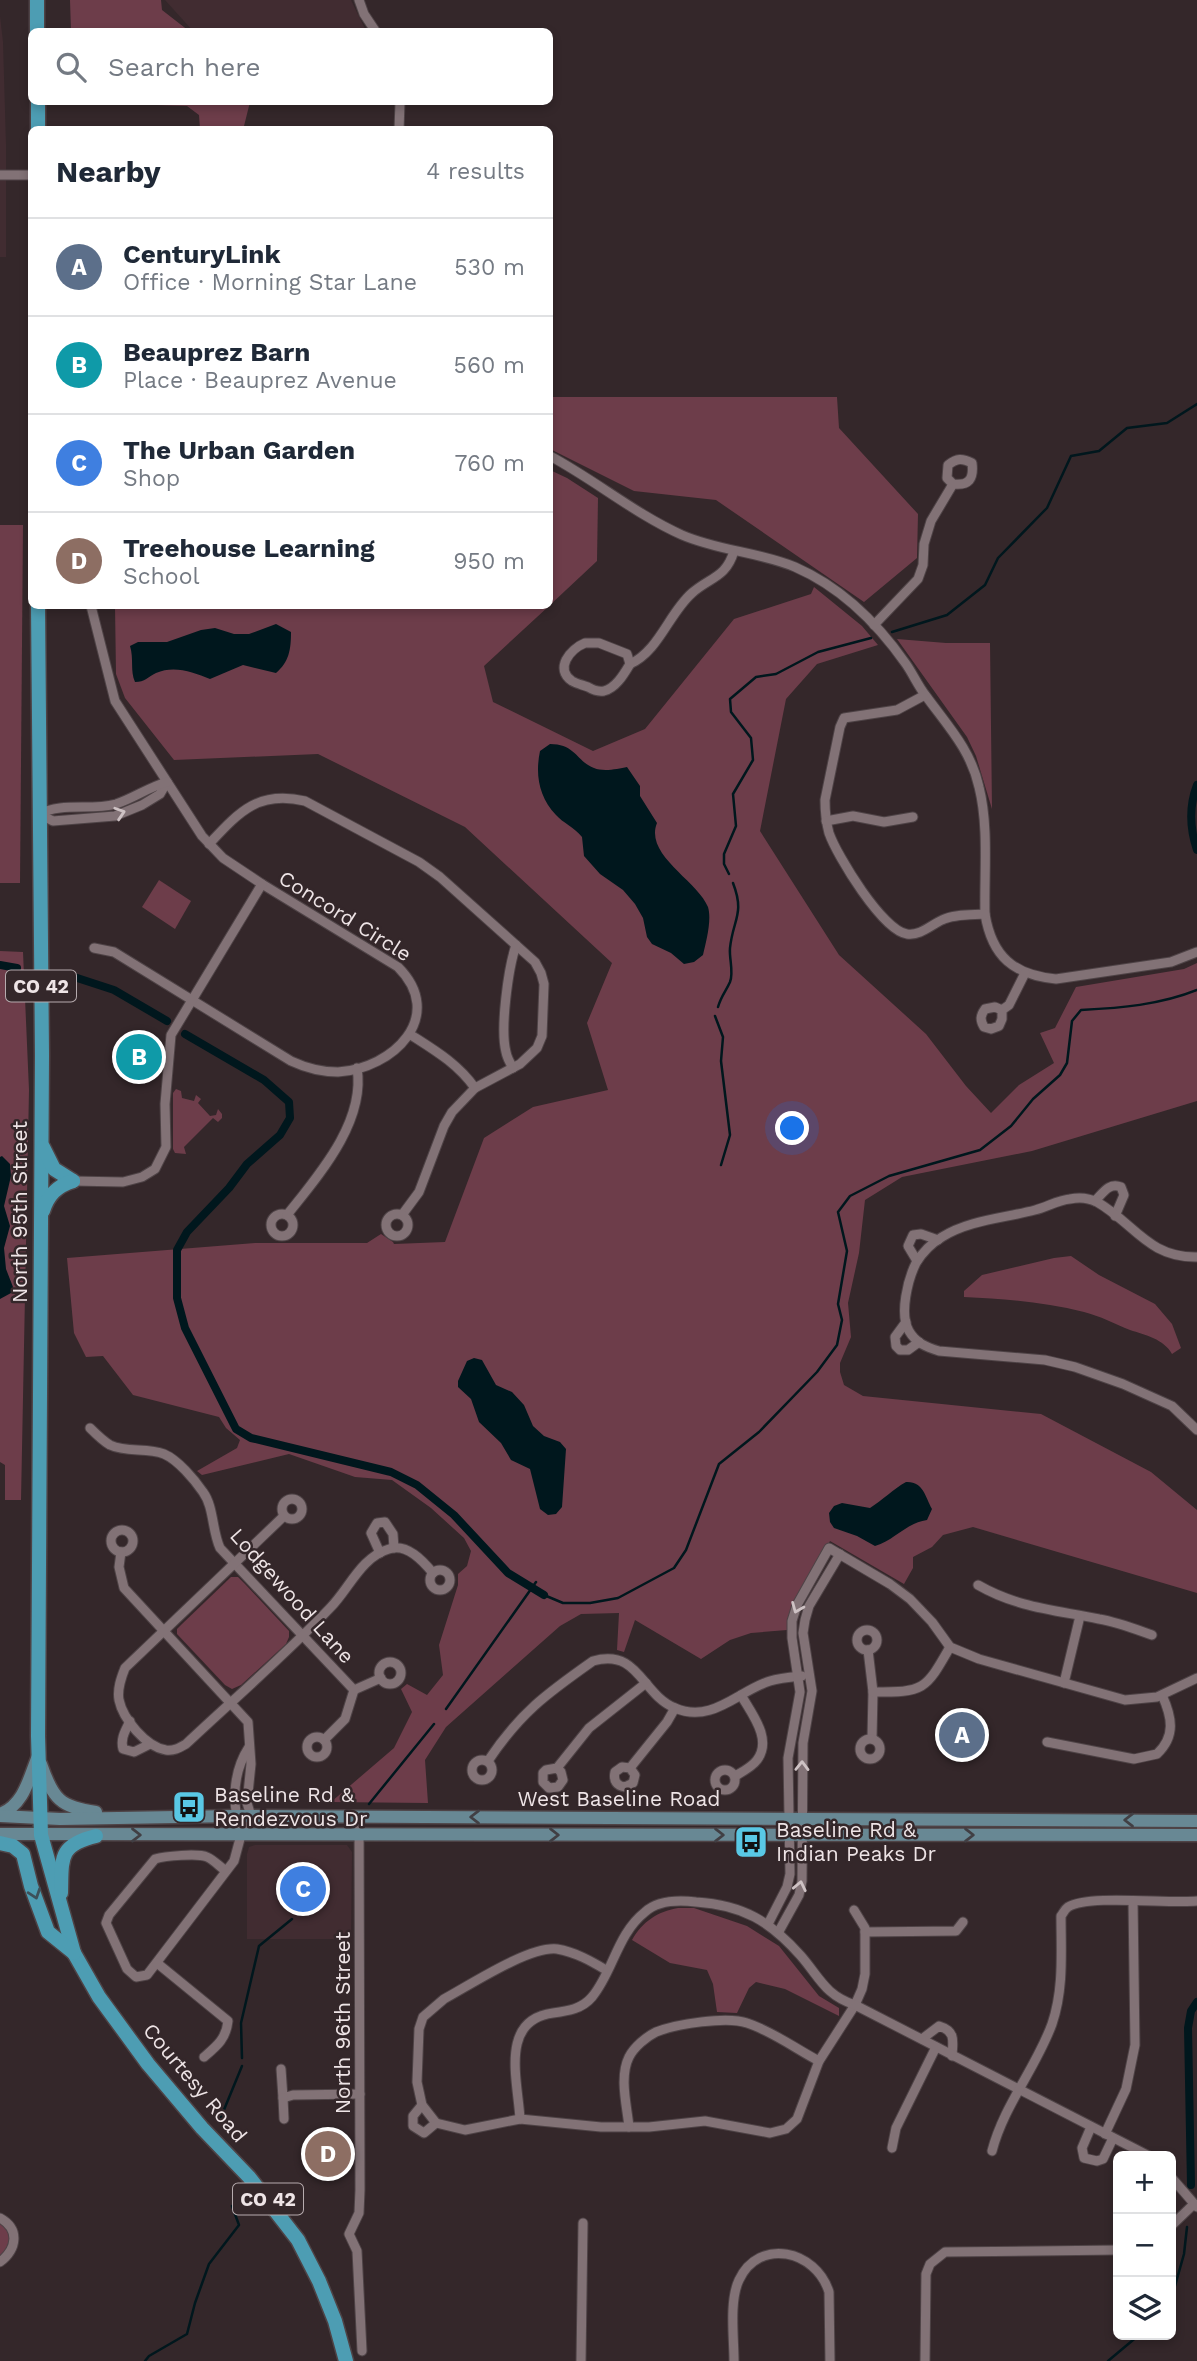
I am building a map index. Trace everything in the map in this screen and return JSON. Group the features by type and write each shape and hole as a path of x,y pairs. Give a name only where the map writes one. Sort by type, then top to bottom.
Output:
{"main road":[{"path":"37,0 37,28"},
{"path":"38,105 38,126"},
{"name":"North 95th Street","path":"38,609 41,1216 38,1756 41,1818"},
{"path":"41,1143 54,1169 73,1181"},
{"path":"41,1216 54,1191 73,1181"},
{"path":"0,1815 12,1809 20,1799 38,1756"},
{"path":"38,1756 52,1788 66,1806 141,1819"},
{"name":"West Baseline Road","path":"0,1815 141,1819 251,1816 1197,1821"},
{"name":"Courtesy Road","path":"41,1818 41,1835 74,1953 99,1997 148,2064 202,2128 250,2177 298,2240 335,2321 346,2361"},
{"name":"West Baseline Road","path":"0,1835 1197,1835"},
{"path":"60,1905 62,1862 67,1847 78,1840 96,1836"},
{"path":"0,1843 13,1846 23,1854 48,1931 74,1953"}],"street":[{"path":"359,0 373,28"},
{"path":"400,105 401,126"},
{"path":"0,175 28,175"},
{"path":"553,458 661,525 685,536 765,558 807,573 832,588 874,625 908,666 925,695 960,740 971,761 984,810 985,914 994,946 1004,959 1025,973 1039,978 1056,979 1171,962 1197,952"},
{"path":"874,625 918,579 931,521 953,484"},
{"path":"630,664 627,654 594,643 576,647 568,655 564,666 572,681 597,691 603,691 618,682 630,664 642,658 677,609 692,593 729,566 734,551"},
{"name":"Concord Circle","path":"92,609 116,701 209,844 223,858 262,884 398,967 408,976 417,1001 411,1035"},
{"path":"925,695 897,710 844,718 825,800 826,821 830,835 853,878 879,914 901,933 916,934 944,918 985,914"},
{"path":"39,814 53,821 116,816 160,794 167,782"},
{"path":"209,844 232,820 259,801 274,797 305,802 429,869 535,962 541,972 544,984 542,1036 537,1048 513,1068 475,1088 452,1112 419,1192 402,1215"},
{"path":"826,821 853,816 884,822 913,817"},
{"path":"73,1181 122,1182 142,1177 155,1169 166,1147 165,1104 171,1035 262,884"},
{"path":"513,1068 506,1052 505,1041 508,973 516,945"},
{"path":"94,948 114,952 290,1061 304,1067 339,1072 357,1068 384,1057 411,1035 451,1060 465,1073 475,1088"},
{"path":"1002,1010 1009,1005 1025,973"},
{"path":"287,1215 329,1161 338,1145 357,1098 357,1068"},
{"path":"1095,1201 1109,1186 1121,1187 1124,1195 1115,1216"},
{"path":"1197,1257 1176,1256 1145,1242 1095,1201 1075,1198 1061,1200 1031,1211 959,1228 938,1240 917,1261 908,1290 906,1322 907,1328 919,1342 939,1351 1045,1360 1075,1367 1123,1384 1172,1406 1197,1430"},
{"path":"917,1261 908,1245 913,1235 921,1234 938,1240"},
{"path":"906,1322 895,1337 896,1346 900,1350 908,1350 919,1342"},
{"name":"Lodgewood Lane","path":"90,1428 108,1444 117,1448 159,1452 172,1459 207,1500 214,1535 220,1548 354,1690"},
{"path":"284,1516 125,1668 120,1680 119,1698 122,1710 150,1744 166,1750 175,1750 186,1744 331,1607 352,1577 380,1553 404,1548 417,1556 433,1573"},
{"path":"380,1553 371,1533 377,1523 385,1522 391,1528 394,1548"},
{"path":"768,1924 787,1887 790,1874 788,1758 800,1692 792,1621 797,1605 830,1548 890,1584 909,1599 932,1622 950,1647 978,1659 1125,1700 1143,1700 1162,1695 1197,1678"},
{"path":"121,1552 120,1578 124,1588 248,1722 251,1764 247,1804 251,1816 241,1835 233,1861 226,1871 157,1963 147,1975 136,1977 127,1969 106,1923 109,1915 155,1859 207,1857 226,1871"},
{"path":"778,1933 799,1895 802,1881 803,1743 810,1703 811,1675 803,1633 805,1620 809,1606 840,1554"},
{"path":"978,1585 1011,1602 1100,1619 1152,1635"},
{"path":"1064,1683 1080,1616"},
{"path":"873,1692 907,1692 918,1689 935,1673 950,1647"},
{"path":"868,1650 873,1692 872,1738"},
{"path":"488,1761 512,1726 527,1711 593,1661 618,1659 628,1664 675,1708 698,1712 726,1705 770,1681 811,1675"},
{"path":"324,1740 345,1719 354,1690 381,1678"},
{"path":"557,1768 589,1728 646,1683"},
{"path":"735,1776 756,1762 763,1742 761,1731 741,1695"},
{"path":"1047,1742 1134,1759 1157,1754 1169,1737 1171,1725 1170,1713 1162,1695"},
{"path":"630,1768 675,1708"},
{"path":"130,1721 123,1735 123,1749 134,1752 150,1744"},
{"path":"241,1835 235,1816 239,1763 249,1746"},
{"name":"North 96th Street","path":"359,1817 359,2213 349,2234 357,2251 362,2351"},
{"path":"1091,2127 1082,2148 1084,2158 1097,2161 1103,2159 1126,2090 1135,2045 1133,1901"},
{"path":"992,2151 998,2130 1017,2090 1052,2025 1061,1980 1061,1916 1065,1909 1100,1902 1197,1901"},
{"path":"520,2119 514,2057 516,2040 524,2027 545,2014 576,2009 587,2003 600,1985 630,1927 646,1910 663,1903 693,1902 732,1906 753,1915 778,1933 802,1957 824,1987 840,2000 855,2005 1139,2151"},
{"path":"606,1970 570,1952 554,1949 533,1952 431,2009 423,2017 419,2029 417,2082 422,2105 436,2123 465,2130 520,2119 568,2126 629,2127 705,2121 770,2133 786,2129 797,2119 819,2061 855,2005 862,1989 865,1974 865,1928 854,1910"},
{"path":"865,1932 956,1931 963,1922"},
{"path":"157,1963 228,2021 226,2033 219,2045 204,2057"},
{"path":"629,2127 625,2084 628,2058 637,2046 655,2033 735,2020 748,2023 819,2061"},
{"path":"922,2039 939,2026 947,2028 954,2039 952,2056"},
{"path":"892,2148 896,2128 936,2047"},
{"path":"281,2069 284,2119"},
{"path":"282,2098 293,2095 360,2094"},
{"path":"422,2105 414,2116 414,2126 425,2133 436,2123"},
{"path":"1176,2183 1196,2205 1176,2222"},
{"path":"0,2218 9,2224 14,2234 14,2244 10,2253 0,2262"},
{"path":"581,2361 583,2223"},
{"path":"925,2361 926,2274 930,2263 945,2252 1113,2250"},
{"path":"734,2361 734,2293 739,2279 756,2261 769,2255 784,2253 807,2260 816,2267 827,2283 830,2361"}],"shaded area":[{"path":"70,0 161,0 162,10 185,28 71,28"},
{"path":"165,0 351,0 365,28 190,28"},
{"path":"0,16 6,145 6,257 0,257"},
{"path":"156,105 249,105 244,126 200,126 199,115 187,106"},
{"path":"553,397 837,397 839,428 918,514 917,558 864,602 716,500 634,491 553,450"},
{"path":"553,471 598,498 597,561 553,602"},
{"path":"0,525 23,525 20,883 0,883"},
{"path":"814,587 862,626 878,645 817,664 786,699 760,831 839,955 926,1034 966,1086 991,1113 1019,1085 1054,1063 1040,1033 1055,1028 1076,987 1184,969 1197,963 1197,1101 1032,1151 902,1177 865,1200 859,1253 848,1303 851,1337 840,1363 844,1385 863,1396 1041,1414 1151,1472 1197,1510 1197,1593 973,1527 943,1535 932,1547 913,1557 913,1568 904,1584 830,1541 791,1610 787,1630 751,1633 730,1640 701,1659 635,1620 624,1652 617,1650 619,1613 581,1614 560,1626 446,1727 425,1760 428,1803 331,1802 394,1748 412,1712 401,1689 407,1684 427,1695 443,1675 439,1645 458,1585 458,1574 467,1566 471,1551 464,1538 431,1508 392,1480 355,1477 289,1454 202,1475 197,1471 237,1448 240,1440 226,1428 219,1417 133,1395 103,1356 86,1357 74,1333 67,1258 255,1243 367,1243 381,1234 394,1244 445,1242 484,1138 533,1107 608,1090 587,1023 612,963 465,827 318,754 174,760 125,698 116,674 115,609 546,609 484,666 493,702 593,751 645,729 734,619 811,594"},
{"path":"897,639 990,643 992,809 976,756 967,737"},
{"path":"159,880 191,901 175,929 142,907"},
{"path":"0,951 23,952 29,1090 21,1500 5,1500 5,1465 0,1462"},
{"path":"176,1089 181,1091 182,1098 194,1101 196,1095 201,1099 198,1103 210,1116 216,1115 218,1109 222,1114 218,1122 213,1118 184,1147 186,1154 175,1153 173,1149 173,1093"},
{"path":"1071,1256 1099,1275 1155,1304 1172,1324 1181,1348 1172,1354 1154,1338 1084,1312 1024,1302 964,1297 964,1291 982,1275"},
{"path":"231,1577 238,1577 289,1631 286,1644 241,1685 232,1689 225,1685 177,1634 177,1629"},
{"path":"347,1845 352,1852 351,1939 247,1939 247,1854 249,1847"},
{"path":"678,1908 694,1908 747,1926 779,1946 819,1996 839,2008 839,2016 785,1989 756,1982 749,1988 737,2013 717,2012 713,1984 707,1970 670,1963 632,1940 651,1918"},
{"path":"0,2223 9,2233 11,2246 0,2258"}],"water":[{"path":"276,624 291,632 288,655 276,673 243,665 210,679 190,672 170,670 135,682 130,646 138,642 167,642 215,628 234,634 249,634"},
{"path":"550,744 571,750 588,765 598,769 627,767 640,786 640,796 657,823 655,835 658,846 708,907 709,924 703,955 694,962 684,964 671,953 652,944 635,904 623,890 600,874 584,856 582,837 550,808 542,793 538,769 540,751"},
{"path":"0,1157 10,1164 11,1176 4,1206 10,1226 4,1248 6,1269 13,1287 11,1293 0,1299"},
{"path":"474,1358 482,1360 496,1385 512,1392 524,1405 533,1426 544,1436 560,1442 566,1449 562,1507 556,1514 548,1515 540,1509 530,1469 511,1460 501,1443 479,1422 471,1399 458,1387 467,1361"},
{"path":"906,1482 916,1484 925,1494 932,1509 927,1520 913,1524 875,1546 834,1528 830,1522 829,1513 834,1506 842,1503 870,1508"}],"waterway":[{"path":"892,632 947,615 985,585 998,558 1047,508 1071,456 1099,451 1127,428 1167,423 1197,404"},
{"path":"729,874 724,864 724,854 736,826 733,794 753,760 751,738 731,712 730,699 756,677 776,674 818,652 871,638"},
{"path":"1197,785 1191,818 1197,850"},
{"path":"718,1007 731,978 731,938 738,910 733,883"},
{"path":"0,965 17,968"},
{"path":"65,974 114,990 167,1021"},
{"path":"544,1595 563,1603 590,1603 618,1598 674,1568 686,1550 719,1464 759,1432 817,1372 837,1345 842,1320 838,1304 847,1251 838,1212 850,1196 889,1176 980,1150 1011,1126 1033,1099 1060,1075 1067,1063 1072,1021 1081,1010 1125,1007 1197,990"},
{"path":"715,1016 723,1037 721,1061 730,1135 721,1165"},
{"path":"185,1034 264,1080 289,1102 290,1118 280,1135 247,1164 229,1188 187,1232 177,1250 177,1298 185,1328 236,1429 251,1438 391,1472 417,1485 454,1515 508,1573 544,1595"},
{"path":"446,1709 536,1582"},
{"path":"369,1804 434,1724"},
{"path":"242,2058 241,2023 259,1946 292,1919"},
{"path":"1191,2185 1188,2028 1191,2011 1197,2002"},
{"path":"221,2117 242,2066"},
{"path":"145,2361 187,2334 209,2264 239,2225 232,2206"},
{"path":"1176,2282 1184,2254 1187,2227"},
{"path":"1108,2361 1133,2340"}],"place":[{"name":"Beauprez Barn","path":"139,1057"},
{"name":"CenturyLink","path":"962,1735"},
{"name":"Baseline Rd & Rendezvous Dr","path":"189,1807"},
{"name":"Baseline Rd & Indian Peaks Dr","path":"751,1842"},
{"name":"The Urban Garden","path":"303,1889"},
{"name":"Treehouse Learning","path":"328,2154"}]}
